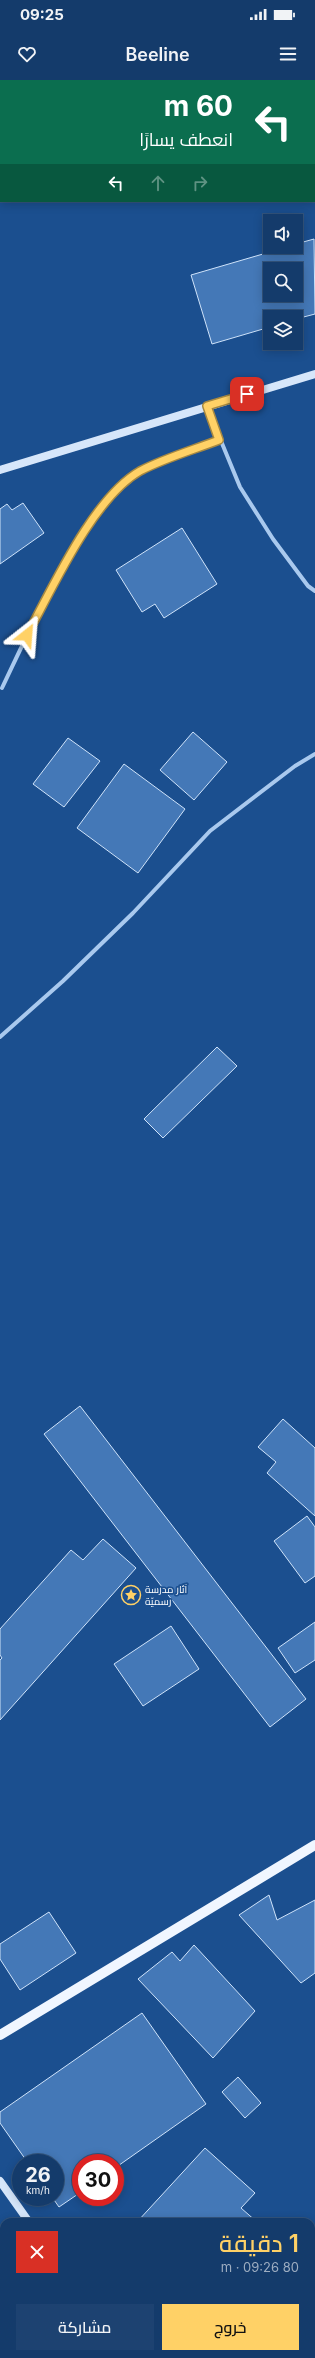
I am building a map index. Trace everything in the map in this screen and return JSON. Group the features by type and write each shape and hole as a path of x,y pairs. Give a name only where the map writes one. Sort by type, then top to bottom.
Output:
{"main road":[{"path":"0,470 315,374"},
{"path":"0,2034 315,1845"},
{"path":"0,2181 26,2218"}],"street":[{"path":"207,406 219,440 240,487 273,539 308,586 315,591"},
{"path":"2,688 27,635 80,538 115,491 140,472 219,440"},
{"path":"0,1037 63,981 134,913 210,831 295,766 315,754"}],"building":[{"path":"314,239 315,314 303,317 303,310 263,310 263,329 212,344 191,275 263,254 303,254 303,242"},
{"path":"23,503 44,533 0,564 0,509 7,504 12,510"},
{"path":"182,528 217,584 164,618 155,604 142,612 116,570"},
{"path":"193,732 227,762 194,800 160,770"},
{"path":"68,738 100,761 64,807 33,784"},
{"path":"124,764 185,809 138,873 77,828"},
{"path":"217,1047 237,1066 163,1138 144,1119"},
{"path":"80,1406 306,1699 270,1727 44,1434"},
{"path":"283,1419 315,1448 315,1516 267,1473 276,1462 258,1447"},
{"path":"307,1516 315,1527 315,1576 305,1583 274,1541"},
{"path":"103,1539 136,1568 0,1720 0,1660 2,1658 0,1655 0,1629 71,1550 83,1560"},
{"path":"315,1622 315,1660 295,1673 278,1648"},
{"path":"171,1626 199,1669 143,1706 114,1664"},
{"path":"269,1895 277,1920 315,1900 315,1973 301,1983 239,1915"},
{"path":"49,1912 76,1953 20,1990 0,1959 0,1944"},
{"path":"194,1945 255,2011 213,2058 138,1979 172,1952 180,1961"},
{"path":"142,2013 206,2104 124,2162 124,2154 72,2154 72,2198 64,2204 64,2154 22,2154 0,2123 0,2112"},
{"path":"238,2077 261,2103 245,2118 222,2092"},
{"path":"205,2148 255,2193 241,2208 252,2218 141,2218"}],"place":[{"name":"آثار مدرسة رسميّة","path":"131,1595"}],"route":[{"path":"27,635 80,538 115,491 140,472 178,455 219,440 207,406 247,394"}]}
